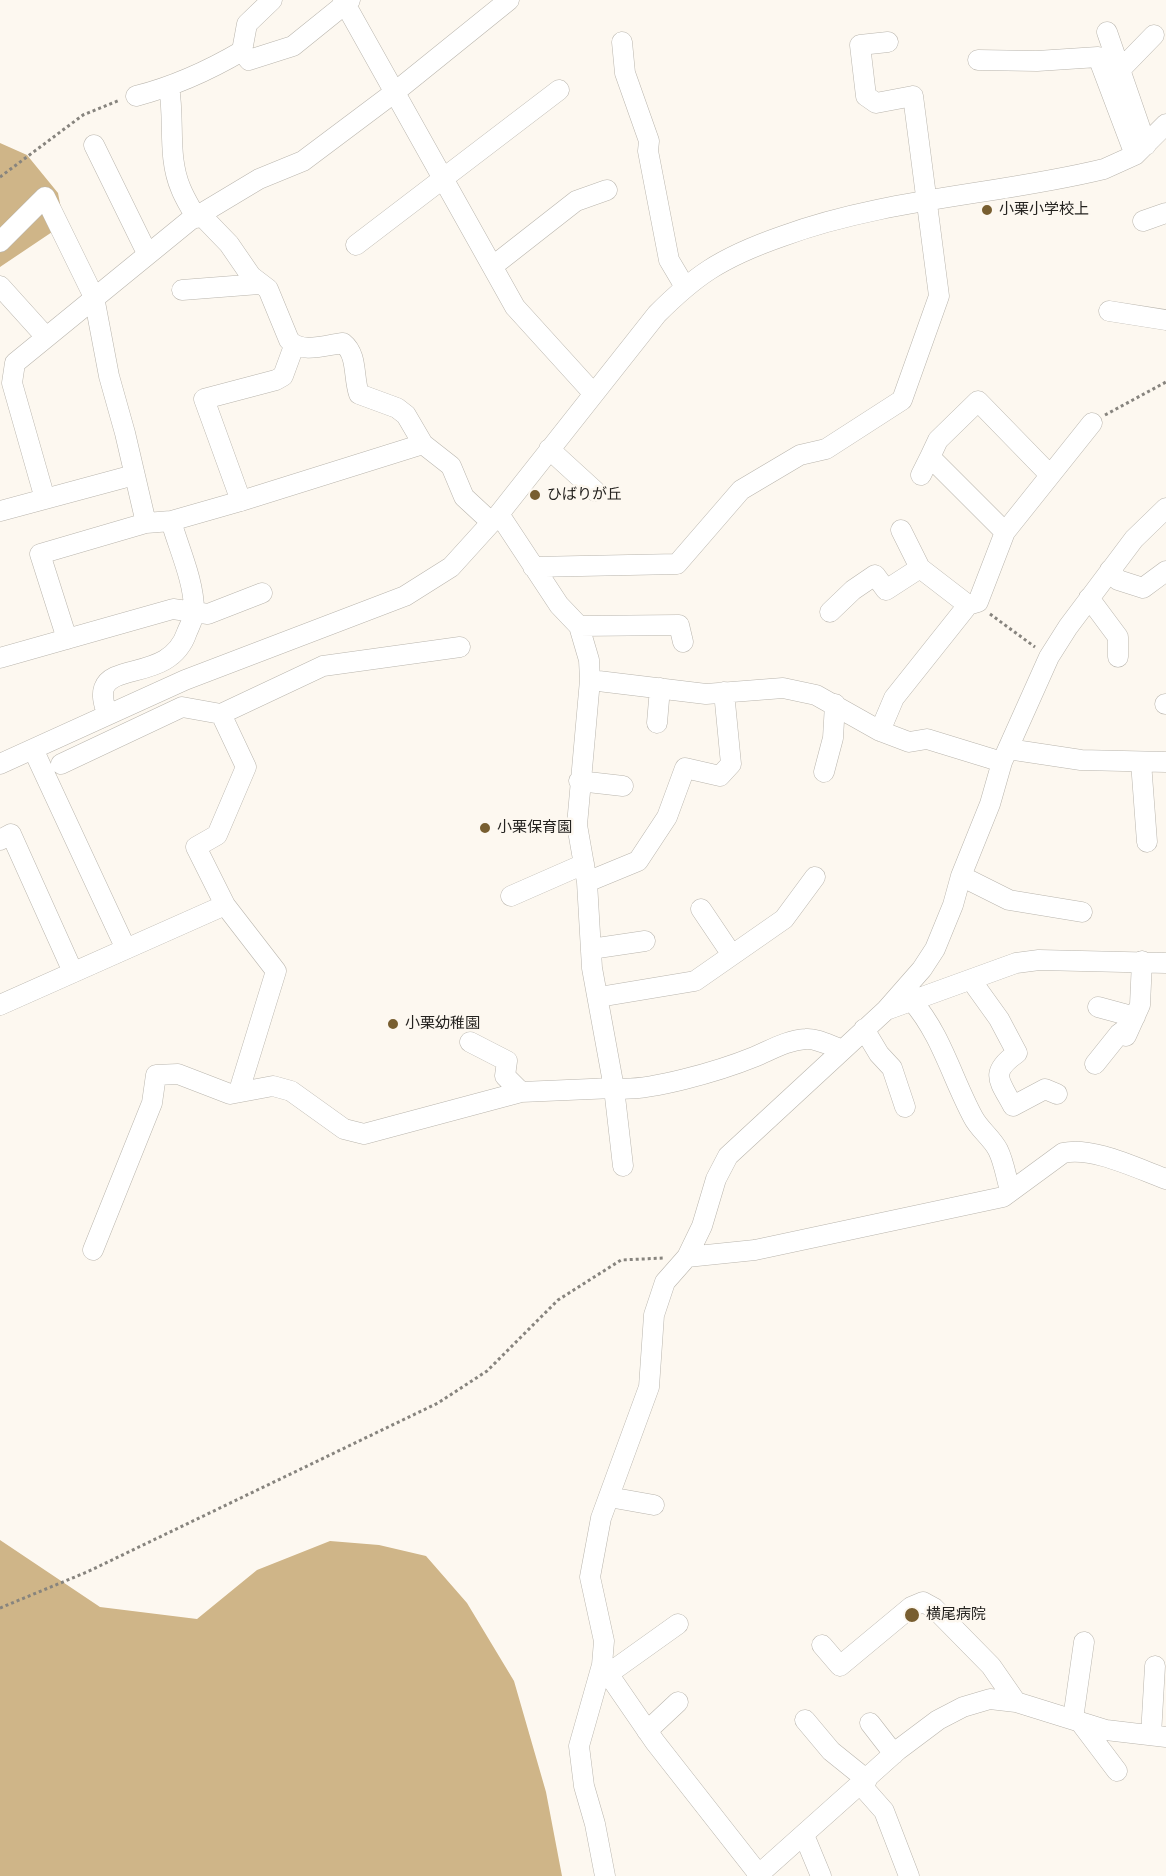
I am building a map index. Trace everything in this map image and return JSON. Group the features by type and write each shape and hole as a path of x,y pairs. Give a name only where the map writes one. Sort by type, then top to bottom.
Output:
{"street":[{"path":"272,0 247,24 242,51 249,60 293,46 346,1 515,307 593,393"},
{"path":"45,499 12,383 15,363 147,254 232,194 303,161 395,92 509,0"},
{"path":"1107,32 1120,70 1140,150"},
{"path":"1120,70 1154,35"},
{"path":"622,42 625,73 649,141 648,151 669,260 685,287"},
{"path":"533,567 677,564 741,490 800,455 826,449 902,400 939,296 913,96 876,103 866,96 860,45 888,42"},
{"path":"136,96 169,87 205,73 242,51"},
{"path":"978,60 1037,62 1098,57 1140,150"},
{"path":"169,87 173,111 174,163 180,188 198,217 229,244 259,284 268,290 289,340 294,346 305,348 343,343 353,356 355,383 360,393 397,408 406,415 423,444 451,466 464,497 495,518 533,567 558,605 579,626 589,660 590,680 579,781 577,825 585,873 591,950 615,1088 623,1166"},
{"path":"356,245 559,90"},
{"path":"0,764 185,680 405,596 451,567 495,518 657,314 685,287 710,269 746,249 833,218 1104,169 1140,150 1166,124"},
{"path":"94,145 147,254"},
{"path":"493,266 576,201 607,190"},
{"path":"0,242 45,197 94,297 109,376 126,433 146,523"},
{"path":"1143,221 1166,213"},
{"path":"182,290 259,284"},
{"path":"0,286 46,337"},
{"path":"1109,311 1166,320"},
{"path":"241,501 204,399 276,380 283,376 294,346"},
{"path":"1005,532 926,466 938,440 978,401 1050,475"},
{"path":"880,731 894,698 973,603 1005,532 1092,423"},
{"path":"66,639 40,554 146,523 171,521 241,501 423,444"},
{"path":"549,450 596,491"},
{"path":"0,511 134,475"},
{"path":"605,1876 595,1824 584,1786 579,1746 605,1670 604,1641 590,1577 601,1518 609,1497 633,1457 649,1387 654,1315 665,1282 687,1257 702,1226 716,1179 728,1156 841,1049 886,1010 922,969 935,949 990,804 1005,756 1049,657 1089,598 1134,539 1166,508"},
{"path":"107,715 103,695 105,685 114,678 169,660 184,643 194,613 192,597 171,521"},
{"path":"901,530 920,568 973,603"},
{"path":"830,612 853,590 875,575 886,590 920,568"},
{"path":"1110,570 1118,580 1143,588 1163,579"},
{"path":"0,658 173,609 208,614 262,593"},
{"path":"1089,598 1118,637 1118,657"},
{"path":"579,626 679,625 683,642"},
{"path":"61,764 182,707 221,714 322,666 460,647"},
{"path":"590,680 706,694 783,688 816,695 880,731 909,742 927,739 1005,756 1166,762"},
{"path":"657,723 660,688"},
{"path":"511,896 585,873 638,861 667,817 685,768 720,776 731,764 724,692"},
{"path":"824,772 833,738 835,704"},
{"path":"221,714 246,767 217,835 196,847 225,904 276,971 239,1091"},
{"path":"33,749 126,949"},
{"path":"1141,762 1146,842"},
{"path":"579,781 623,786"},
{"path":"0,840 11,834 73,972"},
{"path":"961,876 1009,900 1082,912"},
{"path":"598,997 695,981 784,919 815,877"},
{"path":"0,1005 225,904"},
{"path":"701,909 732,955"},
{"path":"591,950 645,941"},
{"path":"886,1010 1016,963 1039,960 1166,963"},
{"path":"1095,1064 1119,1034 1131,1026 1140,1005 1142,961"},
{"path":"971,980 999,1019 1017,1053 1004,1062 998,1071 998,1080 1014,1106 1045,1089 1057,1094"},
{"path":"912,1000 929,1020 933,1034 952,1066 974,1120 998,1149 1010,1190"},
{"path":"1098,1007 1131,1026"},
{"path":"864,1029 879,1054 892,1068 904,1107"},
{"path":"93,1250 152,1103 156,1075 178,1074 230,1094 273,1086 291,1091 344,1129 364,1134 521,1092 615,1088 628,1090 709,1072 753,1058 786,1042 808,1038 841,1049"},
{"path":"470,1042 507,1061 505,1076 521,1092"},
{"path":"687,1257 755,1250 1003,1197 1064,1153 1074,1150 1122,1162 1166,1179"},
{"path":"609,1497 654,1505"},
{"path":"822,1645 840,1666 911,1607 923,1602 934,1608 991,1666 1016,1702"},
{"path":"605,1670 678,1624"},
{"path":"1084,1642 1076,1721 1117,1771"},
{"path":"605,1670 647,1731 759,1875 894,1754 938,1720 963,1707 990,1699 1016,1702 1106,1730 1158,1736 1155,1666"},
{"path":"647,1731 678,1702"},
{"path":"805,1720 831,1751 864,1783 884,1811 909,1876"},
{"path":"870,1723 894,1754"},
{"path":"804,1835 821,1876"}],"path":[{"path":"0,177 83,115 110,103 136,96"},
{"path":"1092,423 1166,382"},
{"path":"973,603 1049,657"},
{"path":"0,1608 87,1572 438,1402 487,1371 558,1300 621,1260 687,1257"}],"shaded area":[{"path":"0,143 27,155 58,193 64,224 0,267"},
{"path":"0,1540 100,1607 197,1619 257,1570 330,1541 379,1545 426,1556 467,1603 514,1681 546,1792 562,1876 0,1876"}],"place":[{"name":"小栗小学校上","path":"987,210"},
{"name":"ひばりが丘","path":"535,495"},
{"name":"小栗保育園","path":"485,828"},
{"name":"小栗幼稚園","path":"393,1024"},
{"name":"横尾病院","path":"912,1615"}]}
